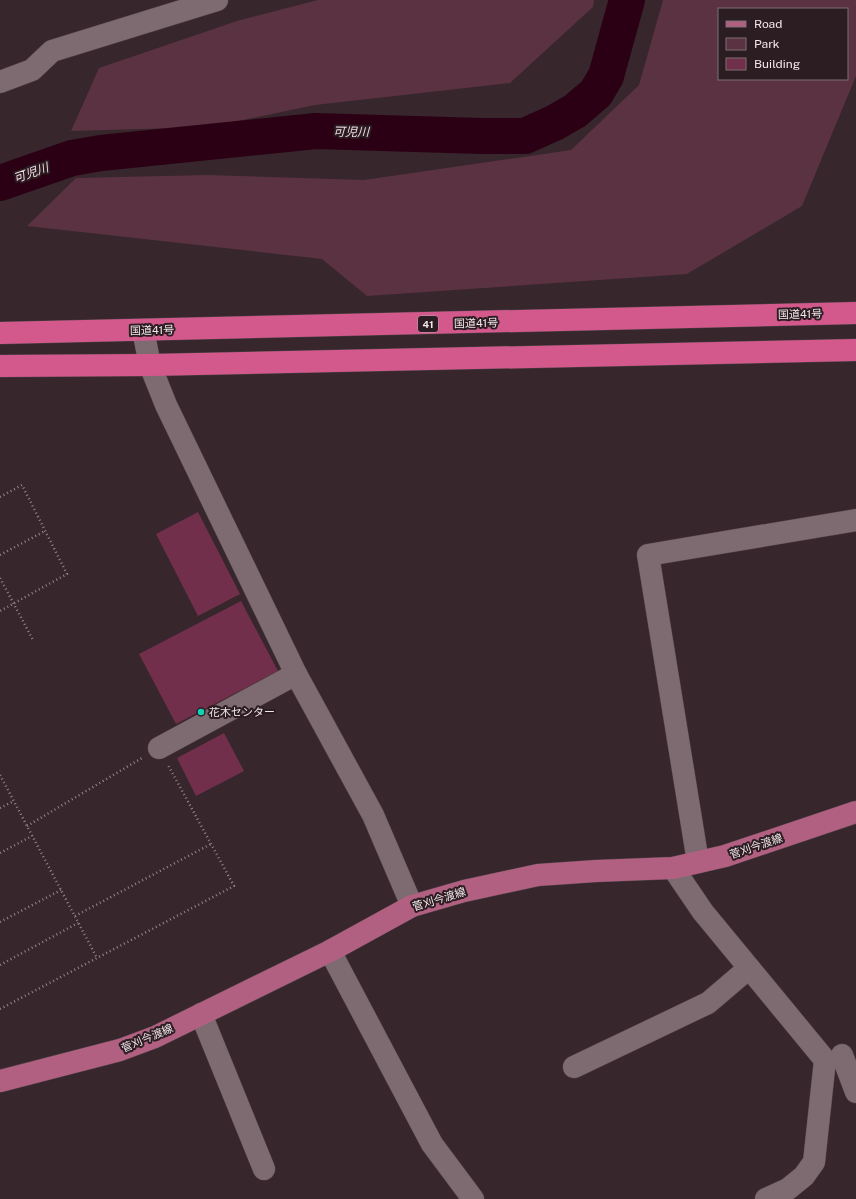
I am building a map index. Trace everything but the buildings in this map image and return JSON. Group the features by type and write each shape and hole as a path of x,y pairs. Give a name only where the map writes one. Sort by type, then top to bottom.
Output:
{"highway":[{"name":"国道41号","path":"0,333 856,313"},
{"path":"0,366 150,365 856,350"}],"main road":[{"name":"菅刈今渡線","path":"0,1080 120,1050 155,1037 330,951 412,906 464,890 538,876 596,871 673,868 726,856 856,812"}],"street":[{"path":"0,82 32,70 52,51 217,0"},
{"path":"143,330 150,365 166,405 296,674 373,815 412,906"},
{"path":"698,862 648,555 856,520"},
{"path":"159,748 296,674"},
{"path":"673,868 704,912 749,968 841,1054 856,1092"},
{"path":"330,951 432,1144 472,1199"},
{"path":"574,1067 708,1003 749,968"},
{"path":"201,1014 264,1169"},
{"path":"766,1199 788,1189 804,1176 814,1162 841,1054"}],"path":[{"path":"0,497 22,485 67,574 0,611"},
{"path":"0,555 45,531"},
{"path":"0,578 33,640"},
{"path":"0,1005 1,1009 234,886 159,748 27,826"},
{"path":"0,775 97,958"},
{"path":"0,808 14,801"},
{"path":"0,853 32,836"},
{"path":"75,916 211,844"},
{"path":"0,922 61,890"},
{"path":"0,965 78,923"}],"green space":[{"path":"318,0 594,0 593,7 510,83 315,105 209,127 71,131 99,68 237,21"},
{"path":"663,0 856,0 856,76 802,206 687,274 367,296 322,259 27,226 76,178 208,175 364,180 571,150 639,85"}],"waterway":[{"name":"可児川","path":"0,183 72,158 101,153 316,131 525,136 554,123 575,111 596,93 606,76 627,0"}],"place":[{"name":"花木センター","path":"201,712"}]}
